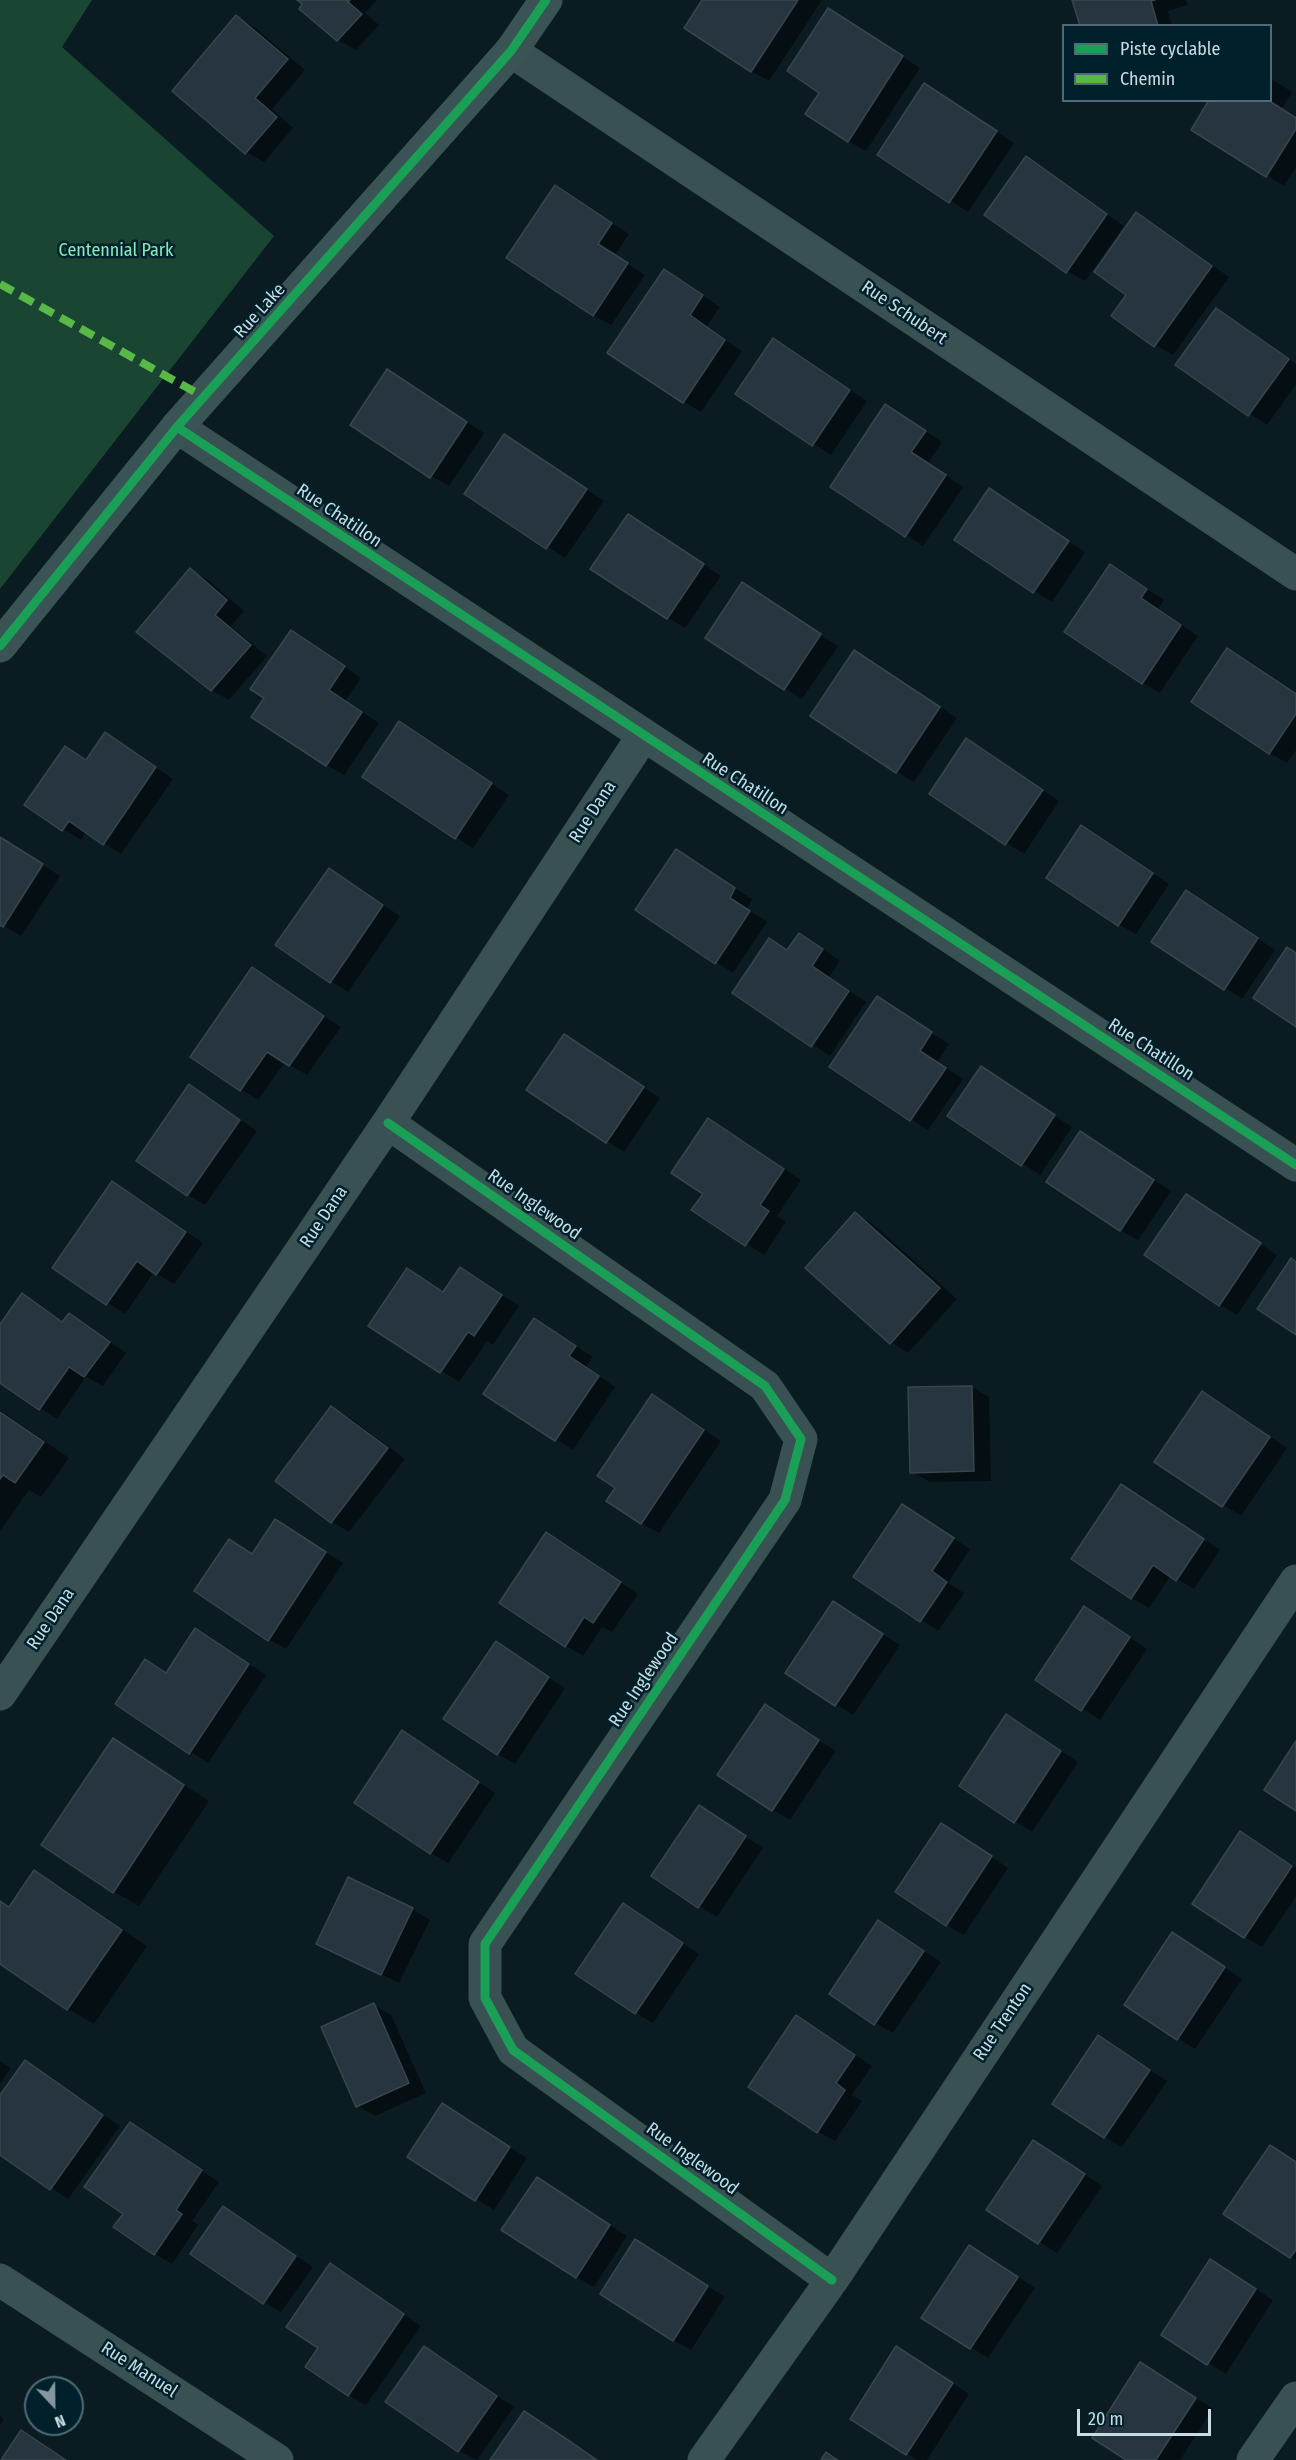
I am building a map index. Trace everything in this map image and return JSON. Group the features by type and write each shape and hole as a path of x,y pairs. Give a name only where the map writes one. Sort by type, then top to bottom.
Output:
{"street":[{"name":"Rue Lake","path":"0,646 177,428 511,51 546,0"},
{"name":"Rue Schubert","path":"511,51 1296,574"},
{"name":"Rue Chatillon","path":"177,428 1296,1165"},
{"name":"Rue Dana","path":"0,1694 388,1123 643,736"},
{"name":"Rue Inglewood","path":"388,1123 765,1386 801,1439 785,1500 485,1944 485,1998 513,2050 832,2280"},
{"name":"Rue Trenton","path":"704,2460 832,2280 1296,1581"},
{"name":"Rue Manuel","path":"0,2280 277,2460"},
{"path":"1253,2460 1296,2398"}],"green space":[{"name":"Centennial Park","path":"0,0 92,0 62,47 274,236 0,589"}],"building":[{"path":"297,0 350,0 348,2 362,14 337,41 299,9 302,4"},
{"path":"702,0 798,0 751,72 684,28"},
{"path":"1072,0 1155,0 1151,1 1157,24 1079,24"},
{"path":"828,8 903,56 848,142 805,114 819,93 787,71"},
{"path":"236,15 288,59 255,98 277,117 245,154 172,91"},
{"path":"924,83 997,131 949,203 877,155"},
{"path":"1208,102 1271,102 1296,118 1296,129 1266,177 1191,130"},
{"path":"1026,156 1107,214 1066,273 984,215"},
{"path":"555,185 612,223 598,244 628,263 593,316 506,258"},
{"path":"1136,212 1212,266 1154,347 1111,316 1126,295 1094,272"},
{"path":"664,269 703,295 690,315 725,340 683,403 607,353"},
{"path":"1216,308 1289,359 1248,416 1175,365"},
{"path":"773,338 850,390 812,446 735,394"},
{"path":"387,369 467,422 430,478 350,425"},
{"path":"885,404 926,431 911,452 946,475 905,537 830,487"},
{"path":"504,434 587,489 546,549 464,494"},
{"path":"989,488 1069,541 1033,593 954,540"},
{"path":"628,514 704,564 667,619 590,569"},
{"path":"1110,564 1147,589 1141,598 1181,625 1142,684 1064,632"},
{"path":"190,568 227,600 215,615 251,645 211,691 136,632"},
{"path":"742,582 821,634 784,690 705,638"},
{"path":"291,630 345,666 329,690 362,712 326,766 251,717 264,698 250,689"},
{"path":"1227,648 1296,694 1296,714 1269,754 1191,702"},
{"path":"854,650 940,707 896,773 810,716"},
{"path":"399,721 492,783 455,839 362,777"},
{"path":"105,732 156,767 103,845 69,821 62,831 24,805 65,746 86,760"},
{"path":"966,738 1043,790 1005,845 929,794"},
{"path":"1081,825 1153,873 1118,926 1046,878"},
{"path":"0,837 43,864 3,927 0,925"},
{"path":"676,849 735,888 730,898 750,911 715,964 635,910"},
{"path":"329,868 383,905 330,983 275,945"},
{"path":"1186,890 1258,938 1224,990 1151,942"},
{"path":"799,933 823,949 812,966 849,991 811,1047 732,993 769,938 787,950"},
{"path":"1287,947 1296,953 1296,1027 1253,998"},
{"path":"252,967 324,1016 289,1066 267,1052 240,1091 190,1057"},
{"path":"877,996 932,1032 920,1051 946,1068 910,1121 829,1067"},
{"path":"564,1034 644,1087 606,1143 526,1090"},
{"path":"981,1066 1055,1115 1021,1166 947,1116"},
{"path":"189,1084 240,1120 187,1196 136,1161"},
{"path":"708,1118 784,1169 760,1205 769,1211 745,1246 691,1210 703,1194 671,1173"},
{"path":"1080,1131 1154,1180 1120,1231 1046,1182"},
{"path":"112,1181 186,1232 156,1275 137,1261 106,1305 52,1268"},
{"path":"1186,1194 1261,1243 1219,1306 1144,1255"},
{"path":"855,1212 940,1288 890,1344 805,1268"},
{"path":"1291,1258 1296,1262 1296,1335 1257,1309"},
{"path":"460,1267 502,1295 474,1336 468,1332 440,1373 368,1326 407,1268 443,1292"},
{"path":"22,1293 62,1322 69,1313 110,1342 84,1377 69,1367 39,1410 0,1383 0,1324"},
{"path":"534,1318 576,1346 569,1356 599,1376 555,1441 483,1394"},
{"path":"972,1386 974,1471 910,1473 908,1387"},
{"path":"1202,1391 1270,1437 1222,1507 1154,1462"},
{"path":"652,1394 704,1430 641,1524 606,1501 615,1488 597,1476"},
{"path":"331,1406 388,1448 331,1523 275,1481"},
{"path":"0,1412 44,1442 15,1483 3,1475 0,1479"},
{"path":"1121,1484 1204,1539 1176,1581 1153,1565 1131,1599 1071,1559"},
{"path":"902,1504 954,1538 932,1571 947,1582 920,1622 853,1577"},
{"path":"275,1519 326,1552 268,1641 194,1591 229,1539 252,1554"},
{"path":"546,1532 621,1582 593,1623 584,1617 565,1647 499,1603"},
{"path":"833,1601 883,1634 835,1706 785,1673"},
{"path":"1084,1606 1130,1637 1081,1711 1035,1680"},
{"path":"195,1628 249,1664 189,1754 115,1704 145,1659 166,1673"},
{"path":"496,1641 549,1677 497,1755 443,1719"},
{"path":"765,1704 819,1740 772,1811 717,1775"},
{"path":"1006,1714 1061,1751 1014,1823 959,1786"},
{"path":"402,1730 479,1782 430,1854 354,1803"},
{"path":"113,1738 184,1785 113,1893 41,1845"},
{"path":"1296,1741 1296,1811 1264,1790"},
{"path":"699,1805 746,1836 698,1908 651,1876"},
{"path":"941,1823 992,1856 946,1926 895,1892"},
{"path":"1240,1831 1292,1866 1244,1938 1192,1904"},
{"path":"34,1870 122,1930 67,2010 0,1964 0,1901 9,1907"},
{"path":"348,1877 413,1908 381,1975 316,1944"},
{"path":"623,1903 683,1943 635,2014 575,1974"},
{"path":"878,1920 924,1951 874,2025 829,1994"},
{"path":"1172,1932 1225,1967 1177,2040 1124,2005"},
{"path":"374,2003 409,2083 356,2107 321,2027"},
{"path":"796,2015 855,2055 836,2083 845,2090 817,2133 748,2087"},
{"path":"1098,2035 1150,2070 1104,2138 1052,2104"},
{"path":"25,2060 103,2115 50,2190 0,2155 0,2095"},
{"path":"442,2103 510,2147 475,2201 407,2157"},
{"path":"130,2122 202,2170 176,2210 182,2214 154,2255 113,2227 123,2214 84,2187"},
{"path":"1033,2140 1085,2174 1038,2244 986,2210"},
{"path":"1270,2145 1296,2162 1296,2250 1290,2258 1223,2214"},
{"path":"537,2177 610,2225 576,2278 501,2230"},
{"path":"223,2206 296,2256 263,2304 190,2254"},
{"path":"635,2239 708,2286 673,2341 600,2294"},
{"path":"969,2245 1018,2277 970,2349 921,2318"},
{"path":"1210,2259 1256,2289 1207,2365 1161,2335"},
{"path":"330,2263 404,2314 348,2396 305,2367 318,2348 286,2327"},
{"path":"424,2346 497,2396 458,2452 385,2402"},
{"path":"896,2346 953,2383 906,2455 850,2419"},
{"path":"1140,2362 1196,2398 1156,2460 1126,2460 1092,2438"},
{"path":"524,2411 562,2436 597,2460 490,2460"},
{"path":"21,2430 24,2436 30,2436 66,2460 1,2460"},
{"path":"826,2452 836,2459 838,2460 821,2460"}],"marked path":[{"path":"0,284 204,397"}],"cycle path":[{"path":"0,646 177,427 511,51 546,0"},
{"path":"177,427 1296,1165"},
{"path":"388,1123 765,1386 801,1439 785,1500 485,1944 485,1998 513,2050 832,2280"}]}
